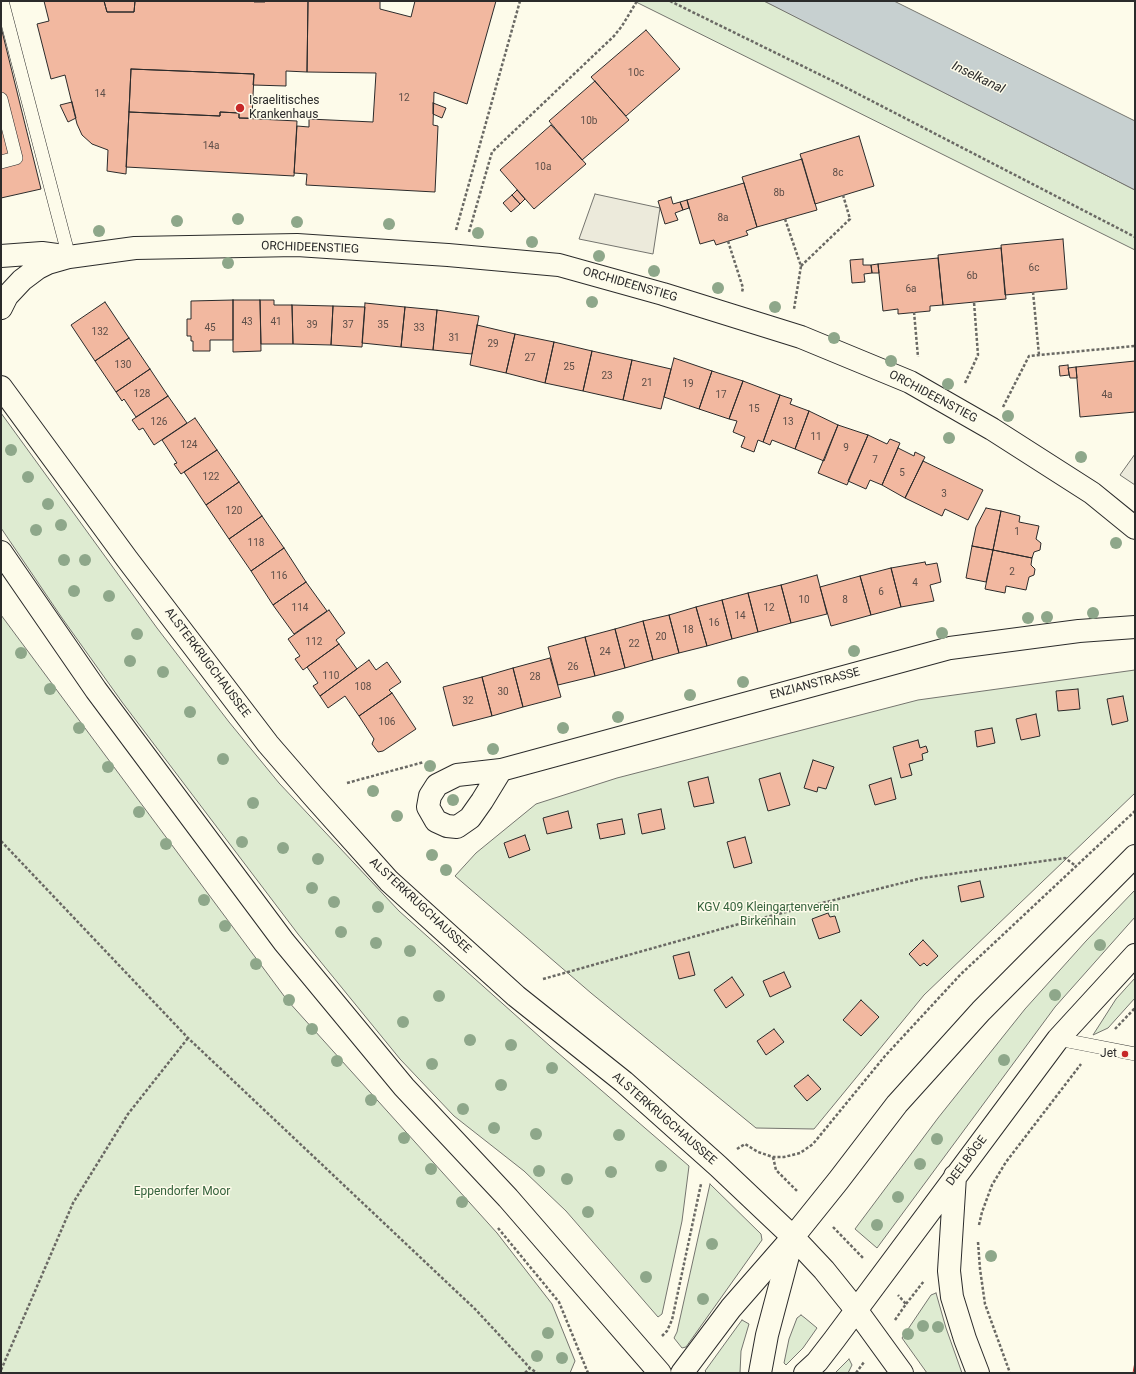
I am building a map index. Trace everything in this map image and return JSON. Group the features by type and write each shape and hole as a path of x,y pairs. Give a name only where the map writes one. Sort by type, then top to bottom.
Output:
{"main road":[{"name":"ORCHIDEENSTIEG","path":"1,308 7,296 14,288 29,274 48,263 69,257 135,248 297,245 559,265 663,294 801,337 910,382 992,429 1092,493 1135,528"},
{"name":"ORCHIDEENSTIEG","path":"1,256 42,253 69,257"},
{"name":"ALSTERKRUGCHAUSSEE","path":"1,387 127,559 268,744 389,881 516,996 624,1082 718,1166 793,1237 824,1270 857,1311 902,1373"},
{"path":"1,552 96,690 284,942 404,1087 508,1198 660,1373"},
{"name":"ENZIANSTRASSE","path":"501,770 482,802 470,818 457,827 446,826 436,822 428,807 430,796 437,785 457,775 501,770 950,648 1079,631 1135,627"},
{"path":"682,1373 731,1308 793,1237 897,1104 981,1011 1135,856"},
{"name":"DEELBÖGE","path":"805,1373 821,1356 857,1311 955,1176 1058,1039 1135,955"},
{"path":"955,1176 949,1271 952,1297 965,1339 978,1373"},
{"path":"760,1373 767,1335 793,1237"}],"lane":[{"path":"2,1 69,257"},
{"path":"1,99 16,158 1,162"},
{"path":"1058,1039 1135,1054"}],"path":[{"path":"455,256 520,1"},
{"path":"455,256 492,152 614,36 637,1"},
{"path":"670,1 844,87 1135,237"},
{"path":"801,266 850,219 843,195"},
{"path":"784,332 794,308 801,266 785,219"},
{"path":"728,241 743,288 736,317"},
{"path":"1033,292 1039,355"},
{"path":"954,408 978,355 974,302"},
{"path":"910,382 918,355 914,312"},
{"path":"992,429 1029,356 1135,346"},
{"path":"346,783 439,758 457,775"},
{"path":"734,1151 745,1144 758,1152 773,1157 784,1157 800,1153 813,1144 885,1056 961,974 1135,811"},
{"path":"1,841 188,1038 475,1309 530,1368 537,1373"},
{"path":"543,979 746,922 922,878 1065,858 1076,866"},
{"path":"979,1227 982,1212 992,1185 1006,1162 1095,1047 1121,1024 1135,1008"},
{"path":"1,1370 73,1203 128,1114 188,1038"},
{"path":"773,1157 776,1170"},
{"path":"667,1331 672,1320 700,1185 704,1179"},
{"path":"978,1235 980,1269 985,1304 1010,1373"},
{"path":"846,1241 868,1262"},
{"path":"892,1324 926,1278"},
{"path":"896,1293 906,1304"},
{"path":"525,1373 530,1368"}],"green space":[{"path":"634,1 764,1 787,12 1135,190 1135,250"},
{"path":"1,413 157,628 229,722 279,783 399,911 550,1046 689,1166 682,1221 662,1314 658,1317 566,1211 524,1171 454,1116 400,1059 298,934 122,702 62,618 1,528"},
{"name":"Eppendorfer Moor","path":"1,615 287,1000 497,1233 552,1304 575,1361 570,1373 1,1373"},
{"name":"KGV 409 Kleingartenverein Birkenhain","path":"1135,670 1135,793 924,995 814,1129 756,1128 591,993 455,876 476,853 536,804 617,778 918,700"},
{"path":"1135,890 1135,917 1055,1007 877,1248 855,1229 938,1118 1025,1009 1086,941"},
{"path":"1135,978 1135,998 1108,1028 1093,1035 1116,999"},
{"path":"710,1184 761,1234 762,1240 686,1347 682,1348 674,1338 677,1332"},
{"path":"936,1293 946,1328 962,1373 927,1373 902,1338 931,1295"},
{"path":"801,1315 817,1328 803,1348 786,1365 784,1363 789,1339 797,1318"},
{"path":"742,1320 749,1324 741,1351 740,1373 707,1373 705,1371"},
{"path":"849,1359 852,1365 848,1373 835,1373"}],"shaded area":[{"path":"595,194 660,208 653,254 579,239"},
{"path":"1135,454 1135,485 1120,475"}],"water":[{"name":"Inselkanal","path":"764,1 894,1 1135,121 1135,190"}],"building":[{"path":"44,1 104,1 107,12 134,12 135,1 308,1 307,72 286,71 286,86 253,85 254,74 131,69 126,174 107,171 108,150 92,144 82,135 77,124 65,75 51,79 37,24 49,21"},
{"path":"104,1 135,1 134,12 107,12"},
{"path":"308,1 380,1 380,9 411,17 415,1 496,1 467,104 434,92 433,125 438,126 435,192 306,185 307,174 294,173 297,126 309,127 309,119 373,122 376,73 307,72"},
{"path":"1,27 41,189 1,198"},
{"path":"646,30 680,69 626,116 591,77"},
{"path":"131,69 254,74 252,118 239,118 239,113 220,112 220,116 129,112"},
{"path":"595,81 629,120 582,160 549,121"},
{"path":"72,102 76,118 68,122 60,105"},
{"path":"433,103 446,108 442,118 433,114"},
{"path":"129,112 220,116 220,112 239,113 239,118 297,121 294,176 126,167"},
{"path":"551,125 586,164 534,209 500,170"},
{"path":"859,136 874,186 815,204 800,154"},
{"path":"802,159 817,210 757,227 742,177"},
{"path":"744,183 757,227 746,231 748,235 716,245 714,240 700,244 687,200"},
{"path":"517,190 525,199 520,204 512,195"},
{"path":"512,195 520,204 511,212 503,203"},
{"path":"671,197 673,204 680,202 683,210 675,213 678,220 665,224 658,201"},
{"path":"687,200 689,208 683,210 680,202"},
{"path":"1063,239 1067,289 1005,295 1001,245"},
{"path":"1001,248 1006,299 943,305 938,255"},
{"path":"938,258 943,305 930,306 930,311 898,314 898,309 883,311 878,264"},
{"path":"863,259 863,265 871,265 872,273 864,274 865,282 852,283 850,260"},
{"path":"878,264 879,273 872,273 871,265"},
{"path":"233,300 260,300 261,351 233,352"},
{"path":"233,300 233,340 210,340 210,351 193,351 193,341 191,341 191,336 187,336 187,319 191,319 191,301"},
{"path":"260,300 274,300 274,305 292,305 293,344 261,344"},
{"path":"105,302 129,338 95,361 71,325"},
{"path":"365,303 405,307 401,347 362,343"},
{"path":"292,305 333,306 331,345 293,344"},
{"path":"333,306 365,307 362,347 331,345"},
{"path":"405,307 437,310 433,350 401,347"},
{"path":"437,310 479,316 472,354 433,350"},
{"path":"477,325 515,334 506,373 470,365"},
{"path":"515,334 554,342 545,383 506,373"},
{"path":"129,338 150,369 116,392 95,361"},
{"path":"554,342 592,351 583,391 545,383"},
{"path":"592,351 632,360 623,400 583,391"},
{"path":"674,358 712,371 699,409 664,397"},
{"path":"632,360 671,369 661,409 623,400"},
{"path":"1135,361 1135,412 1080,417 1076,367"},
{"path":"1068,365 1069,375 1060,376 1059,366"},
{"path":"1076,367 1077,378 1070,378 1068,368"},
{"path":"150,369 168,396 136,417 124,399 122,401 116,392"},
{"path":"712,371 743,381 729,419 699,409"},
{"path":"743,381 780,395 763,442 758,440 754,452 741,447 745,437 733,432 737,421 729,419"},
{"path":"780,395 792,399 790,404 809,411 795,449 772,440 770,445 763,442"},
{"path":"168,396 187,423 154,445 143,428 139,430 132,420"},
{"path":"809,411 838,425 824,461 795,449"},
{"path":"195,418 217,450 181,474 174,464 177,463 162,440"},
{"path":"838,425 868,435 847,485 818,473"},
{"path":"868,435 887,444 890,439 900,443 882,485 870,480 866,489 848,481"},
{"path":"898,448 914,456 915,452 925,457 905,498 882,485"},
{"path":"217,450 239,482 206,505 184,472"},
{"path":"923,461 983,490 968,520 945,509 942,516 905,498"},
{"path":"239,482 262,516 229,539 206,505"},
{"path":"986,508 1001,511 993,550 972,546 976,527"},
{"path":"1001,511 1020,516 1019,522 1039,526 1036,539 1041,543 1040,550 1034,552 1032,558 993,550"},
{"path":"262,516 284,548 251,571 229,539"},
{"path":"972,546 993,550 986,582 966,578"},
{"path":"284,548 306,582 273,605 251,571"},
{"path":"993,550 1032,558 1031,565 1035,569 1034,575 1029,577 1026,590 1006,586 1005,593 985,589"},
{"path":"925,562 926,565 937,563 941,582 930,585 934,601 901,607 891,568"},
{"path":"891,568 901,607 871,615 860,576"},
{"path":"817,575 827,614 791,623 781,585"},
{"path":"860,576 871,615 831,626 820,587"},
{"path":"306,582 327,611 294,634 273,605"},
{"path":"781,585 791,623 758,632 748,593"},
{"path":"748,593 758,632 732,639 722,600"},
{"path":"722,600 732,639 707,646 696,607"},
{"path":"696,607 707,646 679,653 669,615"},
{"path":"329,610 345,633 336,640 339,644 303,670 295,659 300,656 288,639"},
{"path":"669,615 679,653 653,660 643,621"},
{"path":"643,621 653,660 625,668 615,629"},
{"path":"615,629 625,668 595,676 585,637"},
{"path":"585,637 595,676 558,685 548,647"},
{"path":"339,644 357,669 320,696 313,686 318,683 307,667"},
{"path":"550,658 561,697 523,707 513,668"},
{"path":"369,660 376,670 387,662 401,682 389,690 392,693 359,716 345,696 328,708 320,696"},
{"path":"513,668 523,707 492,716 482,677"},
{"path":"482,677 492,716 453,726 443,687"},
{"path":"1078,689 1080,709 1058,711 1056,691"},
{"path":"392,693 416,729 383,751 378,752 372,744 374,739 359,716"},
{"path":"1123,696 1128,721 1112,725 1107,699"},
{"path":"1036,714 1040,736 1021,740 1016,719"},
{"path":"992,728 995,743 977,747 975,731"},
{"path":"918,740 920,748 926,746 928,752 922,754 923,760 909,764 912,775 901,778 893,747"},
{"path":"813,760 834,767 826,789 818,787 817,792 804,788"},
{"path":"780,773 790,805 768,811 759,779"},
{"path":"708,777 714,803 694,807 688,782"},
{"path":"891,778 896,799 875,805 869,785"},
{"path":"661,809 665,829 642,834 638,814"},
{"path":"568,811 572,828 547,834 543,818"},
{"path":"622,819 625,834 600,839 597,824"},
{"path":"525,835 530,850 509,858 504,843"},
{"path":"745,837 752,863 734,868 727,842"},
{"path":"980,881 984,897 961,902 958,886"},
{"path":"828,913 830,917 835,916 840,932 819,939 812,919"},
{"path":"923,940 938,956 927,966 924,963 920,966 909,954"},
{"path":"689,952 695,975 679,979 673,956"},
{"path":"784,972 791,987 770,997 763,981"},
{"path":"732,977 744,995 726,1008 714,990"},
{"path":"861,1000 879,1017 861,1036 843,1020"},
{"path":"774,1029 784,1042 766,1055 757,1041"},
{"path":"808,1075 821,1089 807,1101 794,1086"}],"power":[{"path":"1133,1373 1135,1362"}],"place":[{"name":"Israelitisches Krankenhaus","path":"240,108"},
{"name":"Jet","path":"1125,1054"}]}
